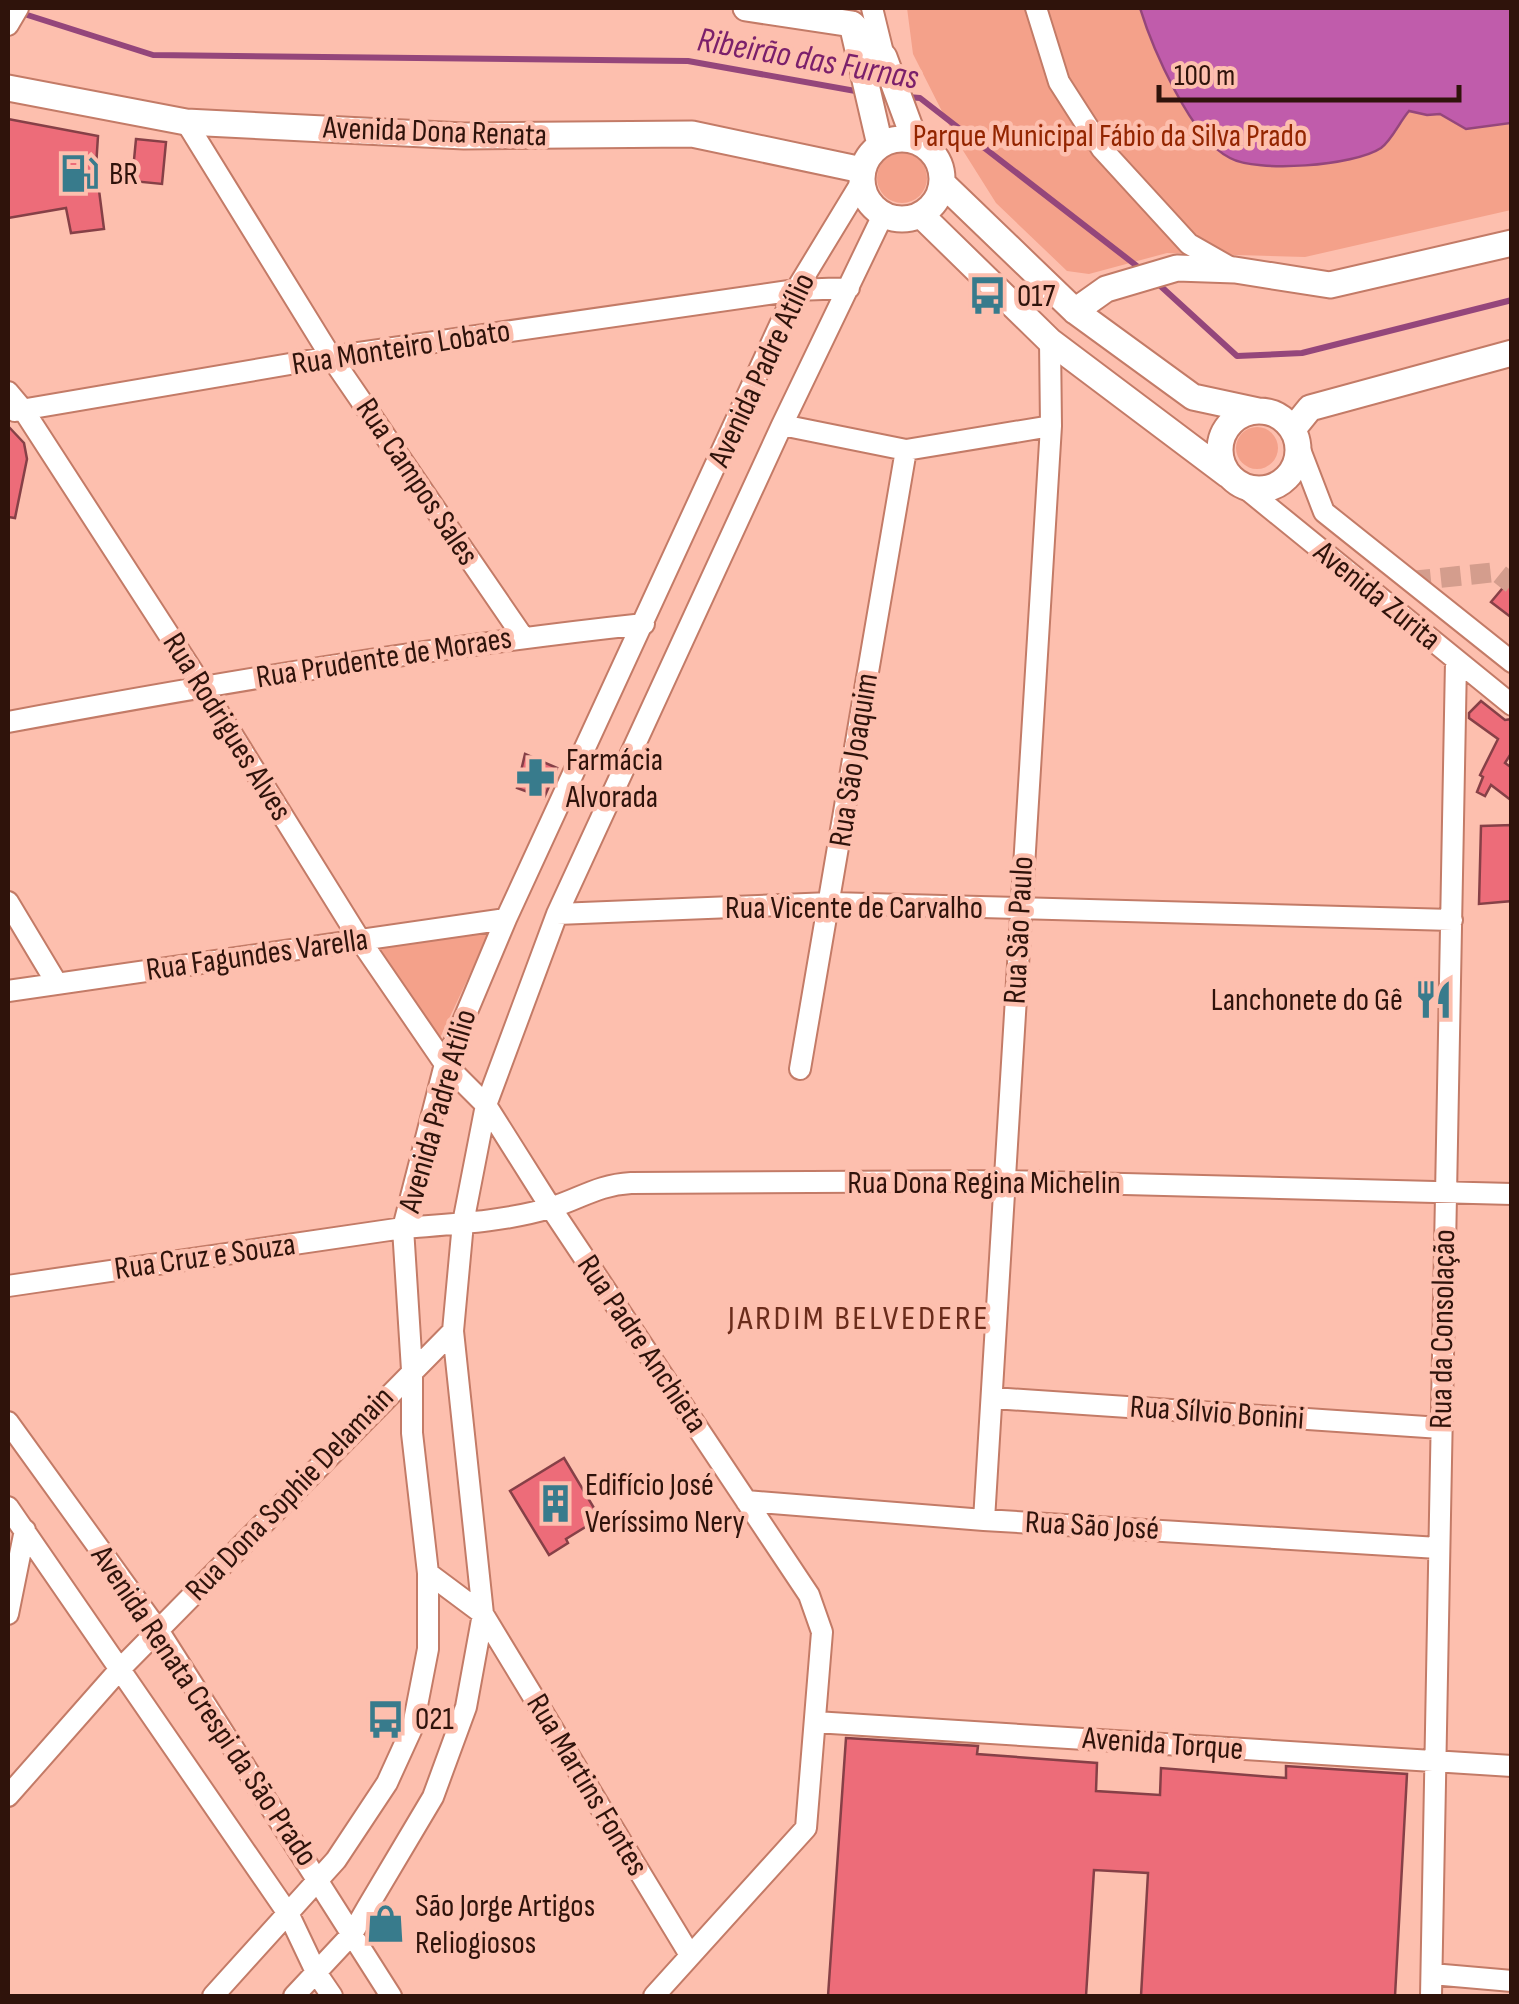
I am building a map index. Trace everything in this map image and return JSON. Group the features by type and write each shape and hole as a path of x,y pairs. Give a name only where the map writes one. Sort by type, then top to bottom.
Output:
{"main road":[{"path":"746,8 859,13"},
{"path":"859,13 884,57 916,141 936,158 942,183 939,196 921,215 895,220 883,215 864,196 862,176 866,160 880,145 903,139 916,141"},
{"path":"859,13 880,145"},
{"name":"Avenida Dona Renata","path":"8,88 186,122 464,136 692,134 862,176"},
{"path":"942,183 1075,310 1193,396 1278,415 1296,438"},
{"path":"921,215 1050,341 1236,481 1270,488 1292,473 1296,438 1310,408 1512,353"},
{"path":"1075,310 1106,289 1177,268 1234,270 1330,285 1512,243"},
{"path":"1236,481 1222,464 1220,440 1234,419 1258,411"}],"street":[{"path":"8,25 18,8"},
{"path":"1036,8 1060,82 1102,149 1189,244 1234,270"},
{"name":"Rua Campos Sales","path":"186,122 331,357 523,637"},
{"name":"Avenida Padre Atílio","path":"213,1996 336,1860 387,1783 412,1726 428,1650 428,1573 412,1434 403,1228 446,1064 506,919 796,290 862,176"},
{"name":"Avenida Padre Atílio","path":"294,1996 352,1934 434,1797 466,1707 483,1614 468,1444 453,1331 463,1223 486,1104 557,914 883,215"},
{"name":"Rua Monteiro Lobato","path":"16,411 331,357 796,290 848,288"},
{"name":"Rua São Paulo","path":"984,1520 1051,426 1050,341"},
{"name":"Rua Rodrigues Alves","path":"8,392 16,411 202,686 360,940 446,1064"},
{"path":"782,425 906,450 1051,426"},
{"name":"Avenida Zurita","path":"1296,438 1324,512 1512,662"},
{"name":"Rua São Joaquim","path":"800,1070 906,450"},
{"name":"Avenida Zurita","path":"1236,481 1512,705"},
{"name":"Rua Prudente de Moraes","path":"8,722 202,686 523,637 644,624"},
{"name":"Rua da Consolação","path":"1431,1996 1456,661"},
{"path":"8,902 56,982"},
{"name":"Rua Vicente de Carvalho","path":"557,914 830,903 1452,920"},
{"name":"Rua Fagundes Varella","path":"8,992 506,919"},
{"name":"Rua Padre Anchieta","path":"446,1064 486,1104 550,1208 809,1594 822,1632 806,1828 654,1996"},
{"name":"Rua Dona Regina Michelin","path":"463,1223 550,1208 593,1189 631,1183 1004,1182 1512,1194"},
{"name":"Rua Cruz e Souza","path":"8,1286 403,1228 463,1223"},
{"name":"Rua Dona Sophie Delamain","path":"8,1796 120,1669 453,1331"},
{"name":"Rua Sílvio Bonini","path":"993,1398 1441,1428"},
{"name":"Avenida Renata Crespi da São Prado","path":"8,1422 158,1630 391,1996"},
{"name":"Rua São José","path":"746,1501 1438,1548"},
{"name":"Avenida Renata Crespi da São Prado","path":"8,1506 289,1915 332,1996"},
{"path":"8,1614 25,1530"},
{"path":"428,1573 483,1614"},
{"name":"Rua Martins Fontes","path":"483,1614 690,1956"},
{"name":"Avenida Torque","path":"814,1722 1512,1766"},
{"path":"1432,1974 1512,1981"}],"green space":[{"name":"Parque Municipal Fábio da Silva Prado","path":"907,8 1511,8 1511,210 1305,257 1167,253 1089,274 1067,271 996,203 957,141 913,54"},
{"path":"902,153 920,160 927,178 920,196 902,203 884,196 877,178 884,160"},
{"path":"1257,427 1272,433 1278,448 1272,463 1257,469 1242,463 1236,448 1242,433"},
{"path":"491,929 440,1038 375,945"}],"shaded area":[{"path":"1140,8 1511,8 1511,123 1466,129 1440,114 1409,111 1385,145 1368,154 1306,165 1243,163 1215,148 1201,132 1163,68"}],"building":[{"name":"BR","path":"8,119 98,136 96,167 104,229 71,233 66,208 8,218"},
{"name":"BR","path":"136,139 166,142 162,184 132,181"},
{"path":"8,426 24,443 27,459 15,518 8,517"},
{"path":"1512,577 1512,618 1491,602"},
{"path":"1481,701 1505,720 1512,719 1512,752 1505,763 1512,768 1512,801 1491,785 1485,796 1477,792 1483,777 1480,775 1498,739 1469,718"},
{"name":"Farmácia Alvorada","path":"525,754 557,768 544,798 517,788"},
{"path":"1512,825 1512,901 1479,904 1481,826"},
{"name":"Edifício José Veríssimo Nery","path":"564,1458 600,1518 549,1555 510,1491"},
{"path":"846,1738 978,1746 977,1754 1097,1763 1096,1791 1160,1795 1161,1768 1286,1778 1286,1766 1407,1774 1395,1996 1141,1996 1148,1873 1094,1870 1086,1996 828,1996"}],"waterway":[{"name":"Ribeirão das Furnas","path":"18,12 153,55 688,61 861,92"},
{"name":"Ribeirão das Furnas","path":"908,97 920,98 1142,270"},
{"name":"Ribeirão das Furnas","path":"1155,281 1237,356 1302,353 1512,300"}],"tunnel":[{"path":"1411,581 1497,572 1512,584"}],"place":[{"name":"BR","path":"79,174"},
{"name":"017","path":"987,296"},
{"name":"Farmácia Alvorada","path":"536,778"},
{"name":"Lanchonete do Gê","path":"1433,1000"},
{"name":"Edifício José Veríssimo Nery","path":"555,1503"},
{"name":"021","path":"385,1719"},
{"name":"São Jorge Artigos Reliogiosos","path":"385,1924"}],"district":[{"name":"JARDIM BELVEDERE","path":"859,1318"}]}
